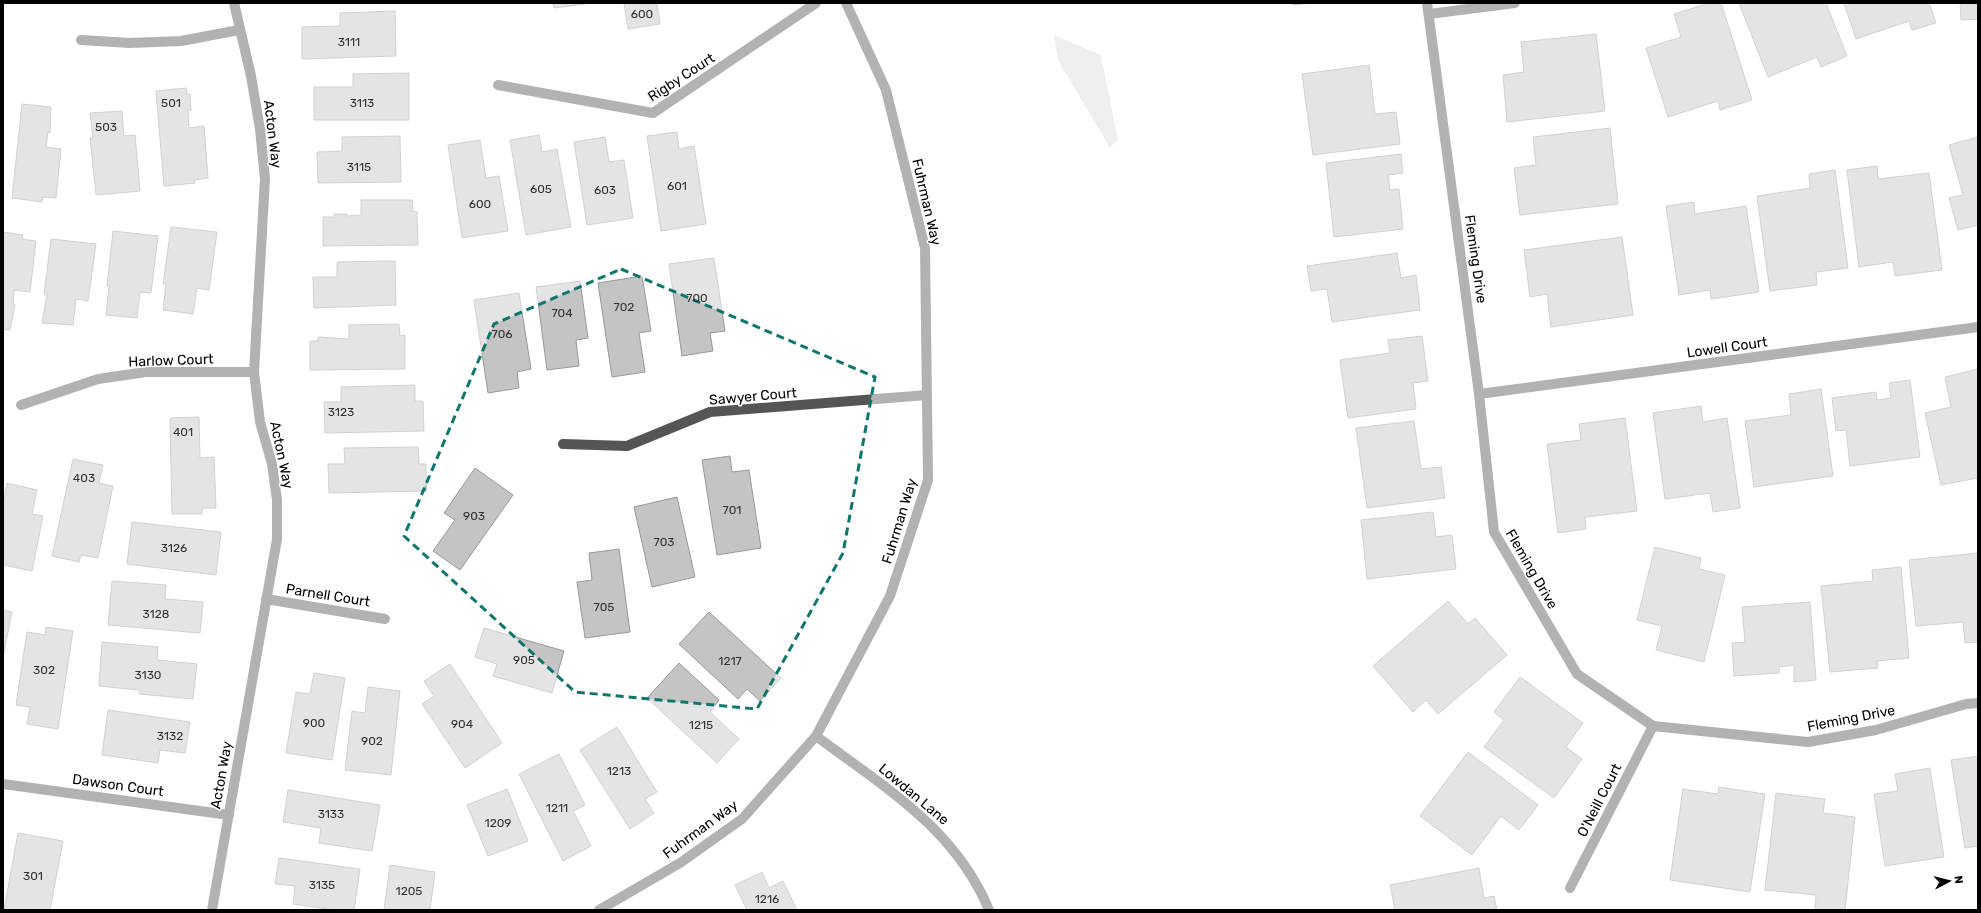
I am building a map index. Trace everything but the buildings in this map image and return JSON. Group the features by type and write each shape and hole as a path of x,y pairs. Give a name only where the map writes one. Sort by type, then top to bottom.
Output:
{"street":[{"name":"Acton Way","path":"212,910 277,539 277,500 272,464 260,422 254,372 265,179 260,130 251,76 239,30 234,3"},
{"name":"Rigby Court","path":"498,85 653,114 816,3"},
{"name":"Fuhrman Way","path":"599,910 680,863 742,819 816,736 890,596 928,480 925,248 886,90 846,3"},
{"name":"Fleming Drive","path":"1427,3 1480,394 1494,532 1577,674 1653,726 1808,742 1876,730 1966,704 1978,703"},
{"path":"1429,14 1514,3"},
{"path":"81,40 130,43 181,41 239,30"},
{"name":"Lowell Court","path":"1480,394 1978,327"},
{"name":"Harlow Court","path":"21,405 98,379 146,372 254,372"},
{"name":"Sawyer Court","path":"563,444 627,446 710,412 927,395"},
{"name":"Parnell Court","path":"266,599 385,619"},
{"name":"O'Neill Court","path":"1570,888 1653,726"},
{"name":"Lowdan Lane","path":"816,736 914,809 940,834 963,862 983,895 989,910"},
{"name":"Dawson Court","path":"3,784 229,815"}],"highlighted area":[{"path":"621,269 875,377 843,553 757,709 575,692 404,536 494,324"}],"shaded area":[{"path":"1054,35 1101,55 1118,139 1110,148 1058,60"}]}
